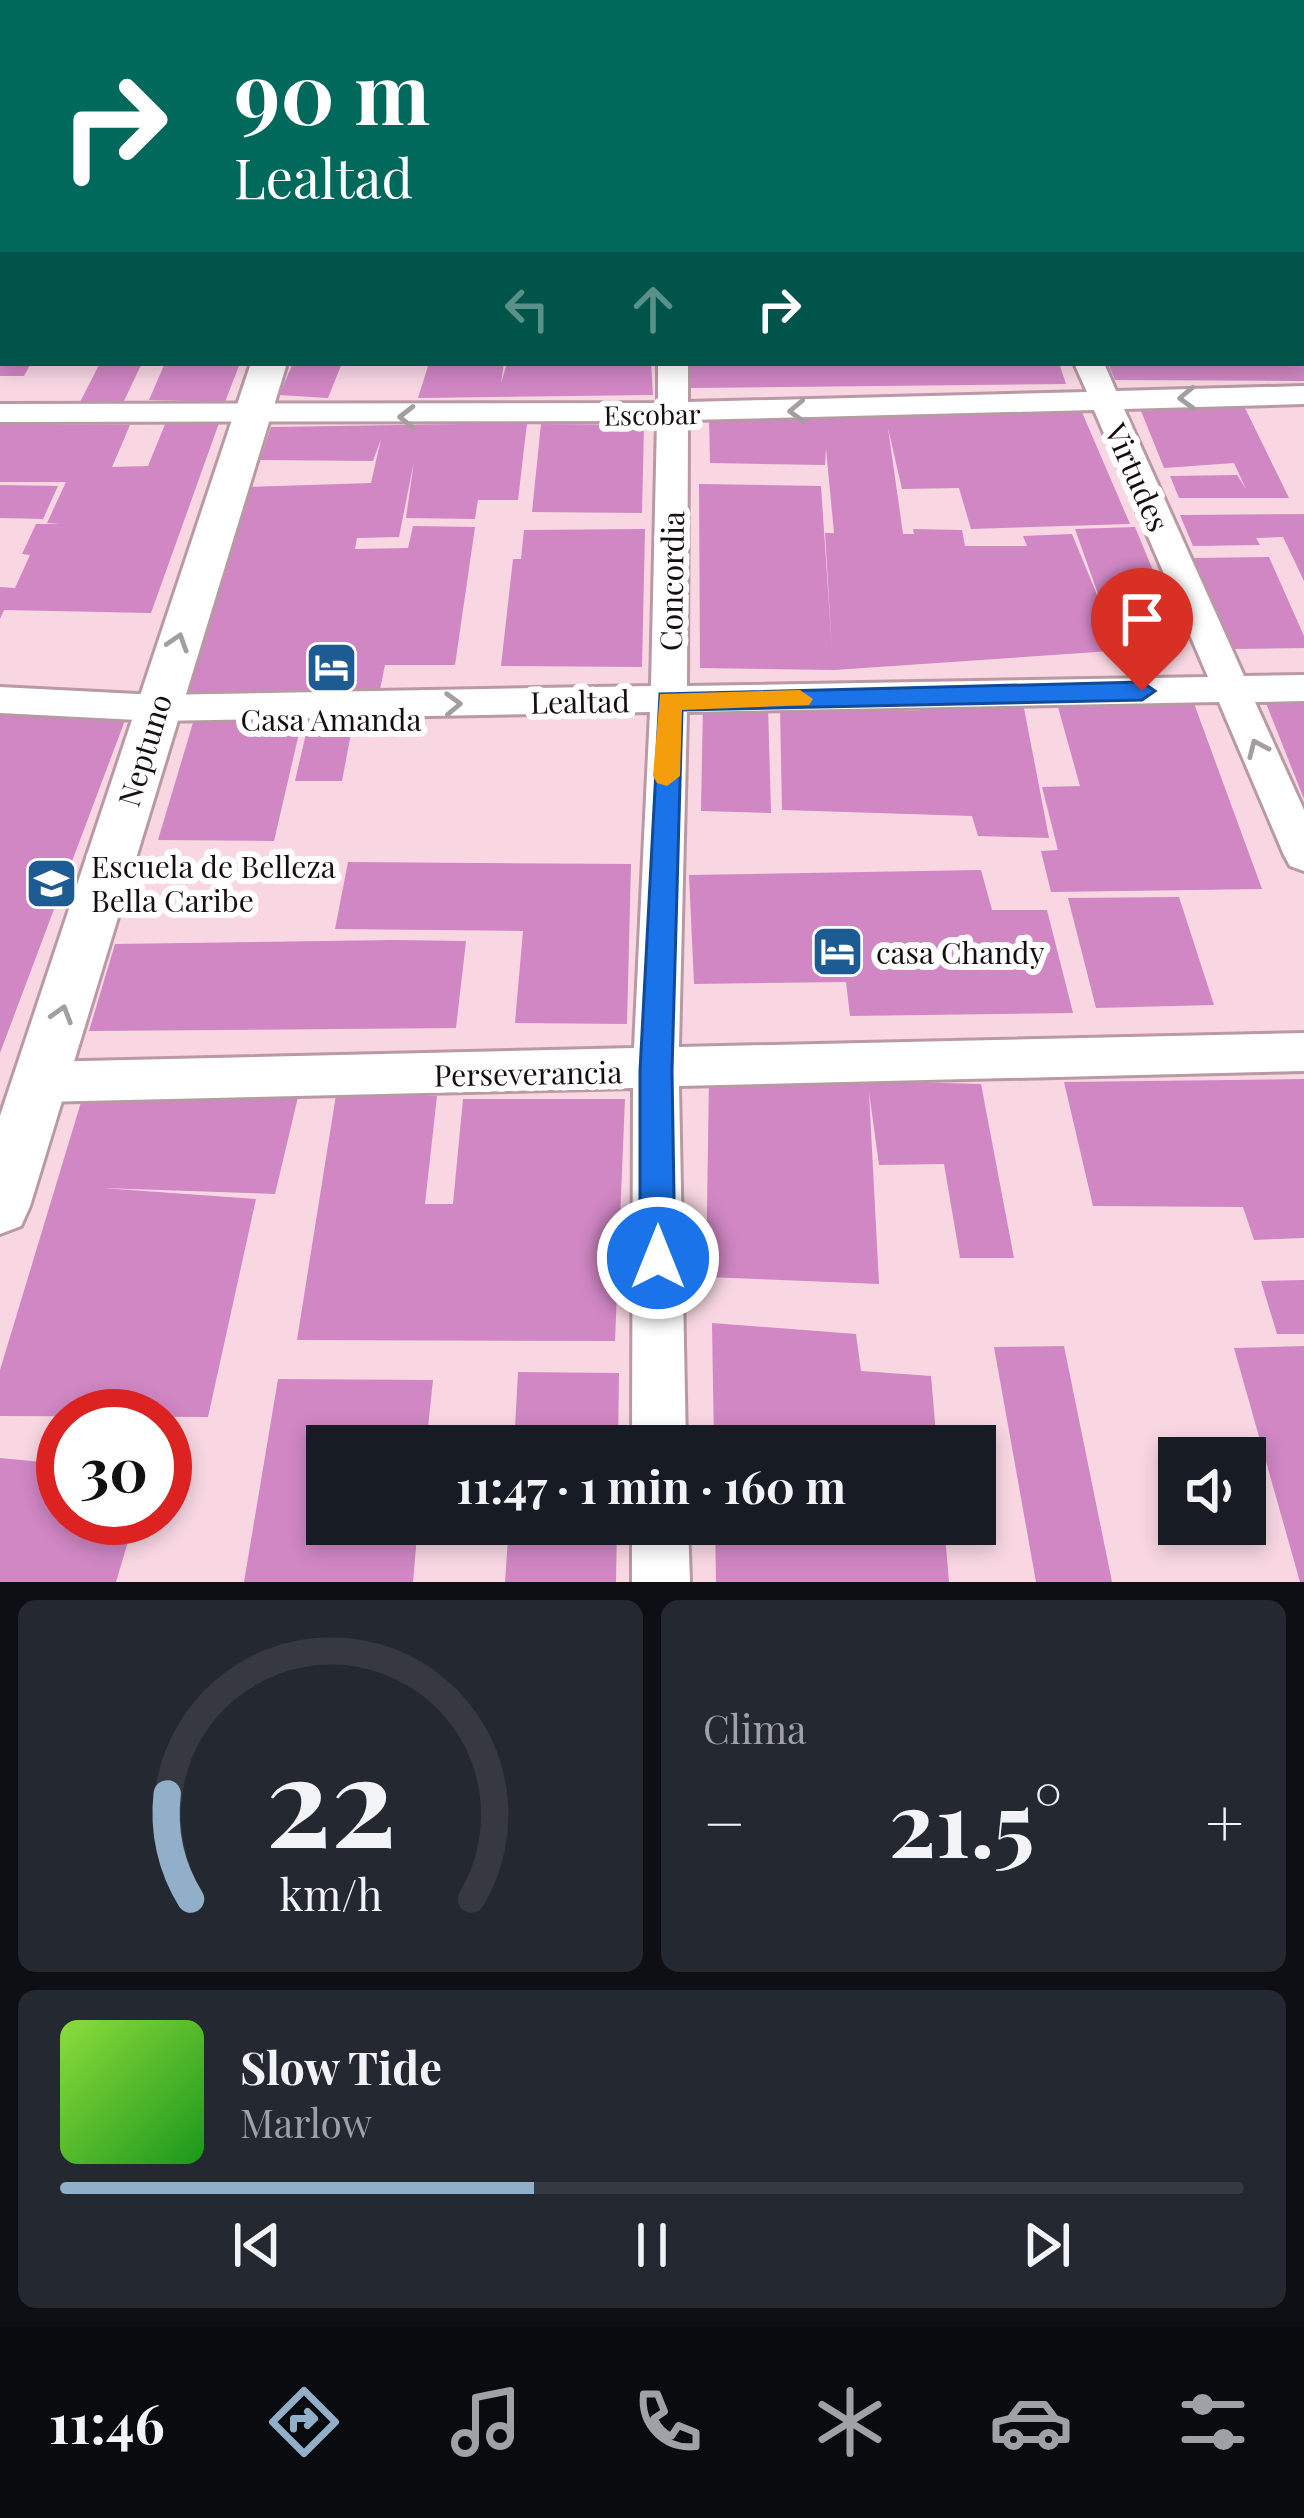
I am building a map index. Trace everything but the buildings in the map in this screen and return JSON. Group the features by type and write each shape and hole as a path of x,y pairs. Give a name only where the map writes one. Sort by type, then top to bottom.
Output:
{"street":[{"name":"Neptuno","path":"0,1205 268,366"},
{"name":"Concordia","path":"659,1425 656,1071 670,701 674,366"},
{"name":"Virtudes","path":"1089,366 1304,855"},
{"name":"Escobar","path":"0,413 249,418 673,415 1304,395"},
{"name":"Lealtad","path":"0,700 157,708 1304,688"},
{"name":"Perseverancia","path":"40,1082 656,1071 1304,1052"},
{"path":"660,1545 661,1582"}],"slow traffic":[{"path":"667,776 670,701 800,699"}],"place":[{"name":"Casa Amanda","path":"331,667"},
{"name":"Escuela de Belleza Bella Caribe","path":"52,883"},
{"name":"casa Chandy","path":"837,952"}],"route":[{"path":"658,1258 656,1071 670,701 1142,691"}]}
